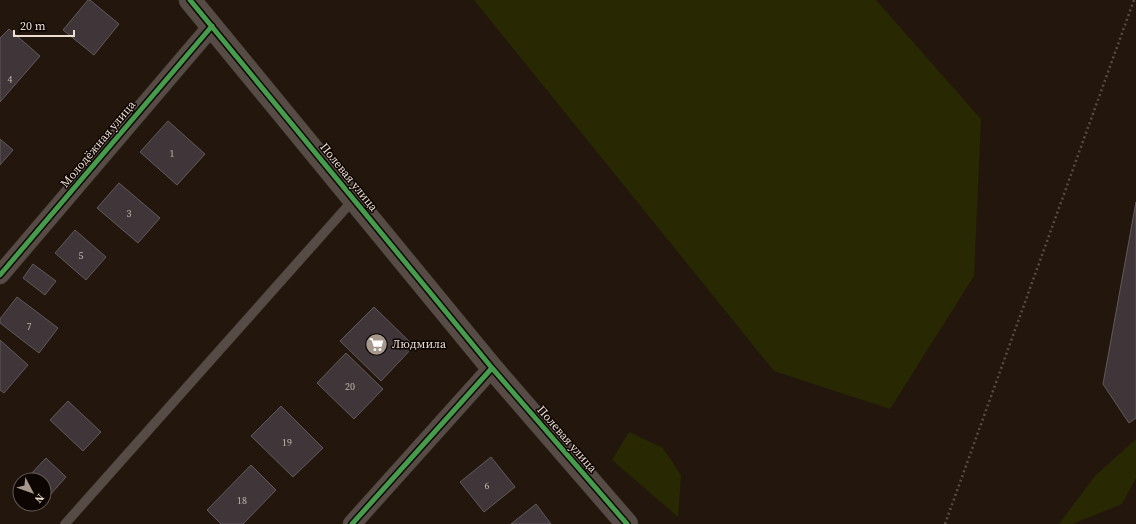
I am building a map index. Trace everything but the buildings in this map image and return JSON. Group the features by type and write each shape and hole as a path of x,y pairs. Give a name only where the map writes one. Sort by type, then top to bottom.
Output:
{"street":[{"name":"Полевая улица","path":"190,0 492,368 627,524"},
{"name":"Молодёжная улица","path":"0,275 212,26"},
{"path":"352,524 492,368"}],"lane":[{"path":"65,524 354,199"}],"path":[{"path":"945,524 1134,0"}],"shaded area":[{"path":"474,0 876,0 981,119 974,276 890,409 774,371"},
{"path":"629,432 663,448 681,475 678,517 612,460"},
{"path":"1136,439 1136,478 1122,504 1072,524 1059,524 1095,476"}],"cycle path":[{"path":"190,0 492,368 627,524"},
{"path":"0,275 212,26"},
{"path":"352,524 492,368"}],"place":[{"name":"Людмила","path":"377,344"}]}
